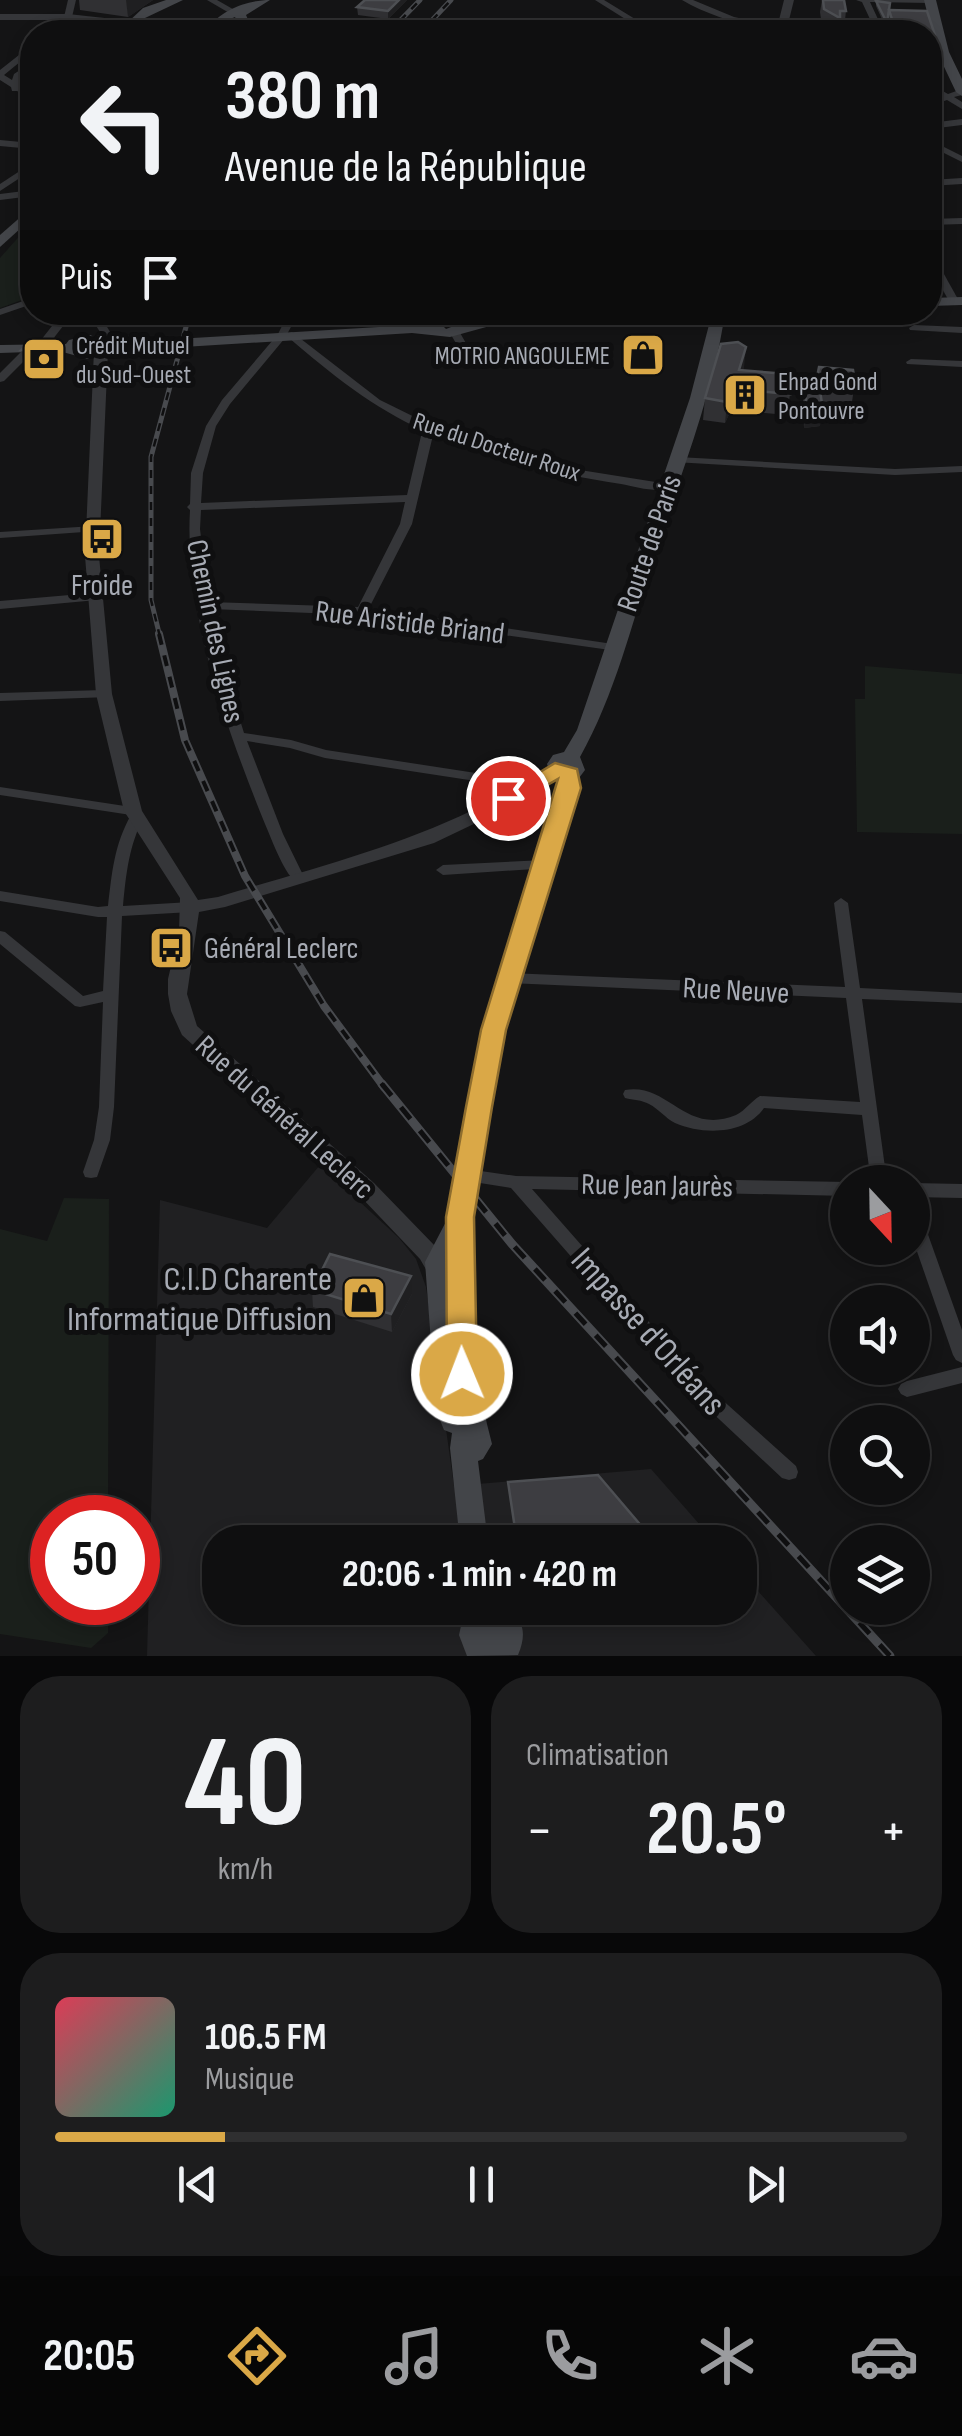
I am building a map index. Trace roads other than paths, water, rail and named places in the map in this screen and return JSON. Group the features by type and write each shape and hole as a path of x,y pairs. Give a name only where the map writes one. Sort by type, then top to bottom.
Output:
{"main road":[{"path":"142,20 147,10 180,0"},
{"path":"226,11 242,13 259,2"},
{"path":"942,48 962,92"},
{"path":"2,242 20,223"},
{"path":"0,347 77,348 100,336 147,340 439,325"},
{"name":"Route de Paris","path":"472,1525 464,1429 460,1217 493,1030 570,788 564,768 586,730 672,475 717,325"},
{"name":"Route de Paris","path":"460,1217 437,1262 483,1525"}],"street":[{"path":"68,17 72,0"},
{"path":"599,0 631,20"},
{"path":"686,0 740,20"},
{"path":"862,0 930,0"},
{"path":"0,17 95,20"},
{"path":"20,59 0,75 20,91"},
{"path":"15,89 20,74"},
{"path":"942,98 962,92"},
{"path":"942,94 962,106"},
{"path":"943,279 962,278"},
{"path":"943,279 960,302"},
{"path":"0,379 57,325"},
{"name":"Chemin des Lignes","path":"292,325 290,334 210,429 193,507 205,605 238,736 298,880"},
{"path":"451,325 462,347 474,352"},
{"path":"914,328 962,330"},
{"name":"Rue du Docteur Roux","path":"290,334 378,404 433,429 578,473 962,469"},
{"path":"147,340 100,336 93,597 104,694 138,820 186,890 191,907"},
{"path":"77,348 99,376"},
{"path":"910,362 962,364"},
{"path":"0,365 15,364"},
{"path":"362,611 388,564 414,498 426,436 433,429"},
{"path":"193,507 414,498"},
{"path":"0,536 94,529"},
{"path":"0,606 93,597"},
{"name":"Rue Aristide Briand","path":"205,605 362,611 613,648"},
{"path":"0,697 104,694"},
{"path":"238,736 324,754 528,785"},
{"path":"0,896 120,912 227,901 428,839 564,768"},
{"path":"0,792 138,820"},
{"path":"91,1172 104,1135 125,832 138,820"},
{"path":"443,870 545,865"},
{"path":"841,903 876,1165"},
{"name":"Rue du Général Leclerc","path":"191,907 175,997 189,1030 399,1221 437,1262"},
{"path":"0,936 80,1002 112,995"},
{"name":"Rue Neuve","path":"509,978 962,998"},
{"path":"631,1094 658,1097 682,1119 739,1124 754,1115 760,1102 867,1108"},
{"name":"Rue Jean Jaurès","path":"467,1175 516,1182 830,1188"},
{"name":"Impasse d'Orléans","path":"516,1182 714,1406 789,1472"},
{"path":"930,1190 962,1191"},
{"name":"Route de Paris","path":"437,1262 462,1374"},
{"path":"930,1263 962,1355"},
{"path":"907,1389 962,1374"}],"railway":[{"path":"401,20 420,0"},
{"path":"432,20 451,0"},
{"path":"160,637 151,600 151,457 187,325"},
{"path":"159,634 185,740 245,876 324,1006 384,1087"},
{"path":"382,1084 512,1244 890,1656"}],"place":[{"name":"MOTRIO ANGOULEME","path":"643,355"},
{"name":"Crédit Mutuel du Sud-Ouest","path":"44,359"},
{"name":"Ehpad Gond Pontouvre","path":"745,395"},
{"name":"Froide","path":"102,539"},
{"name":"Général Leclerc","path":"171,948"},
{"name":"C.I.D Charente Informatique Diffusion","path":"364,1298"}]}
